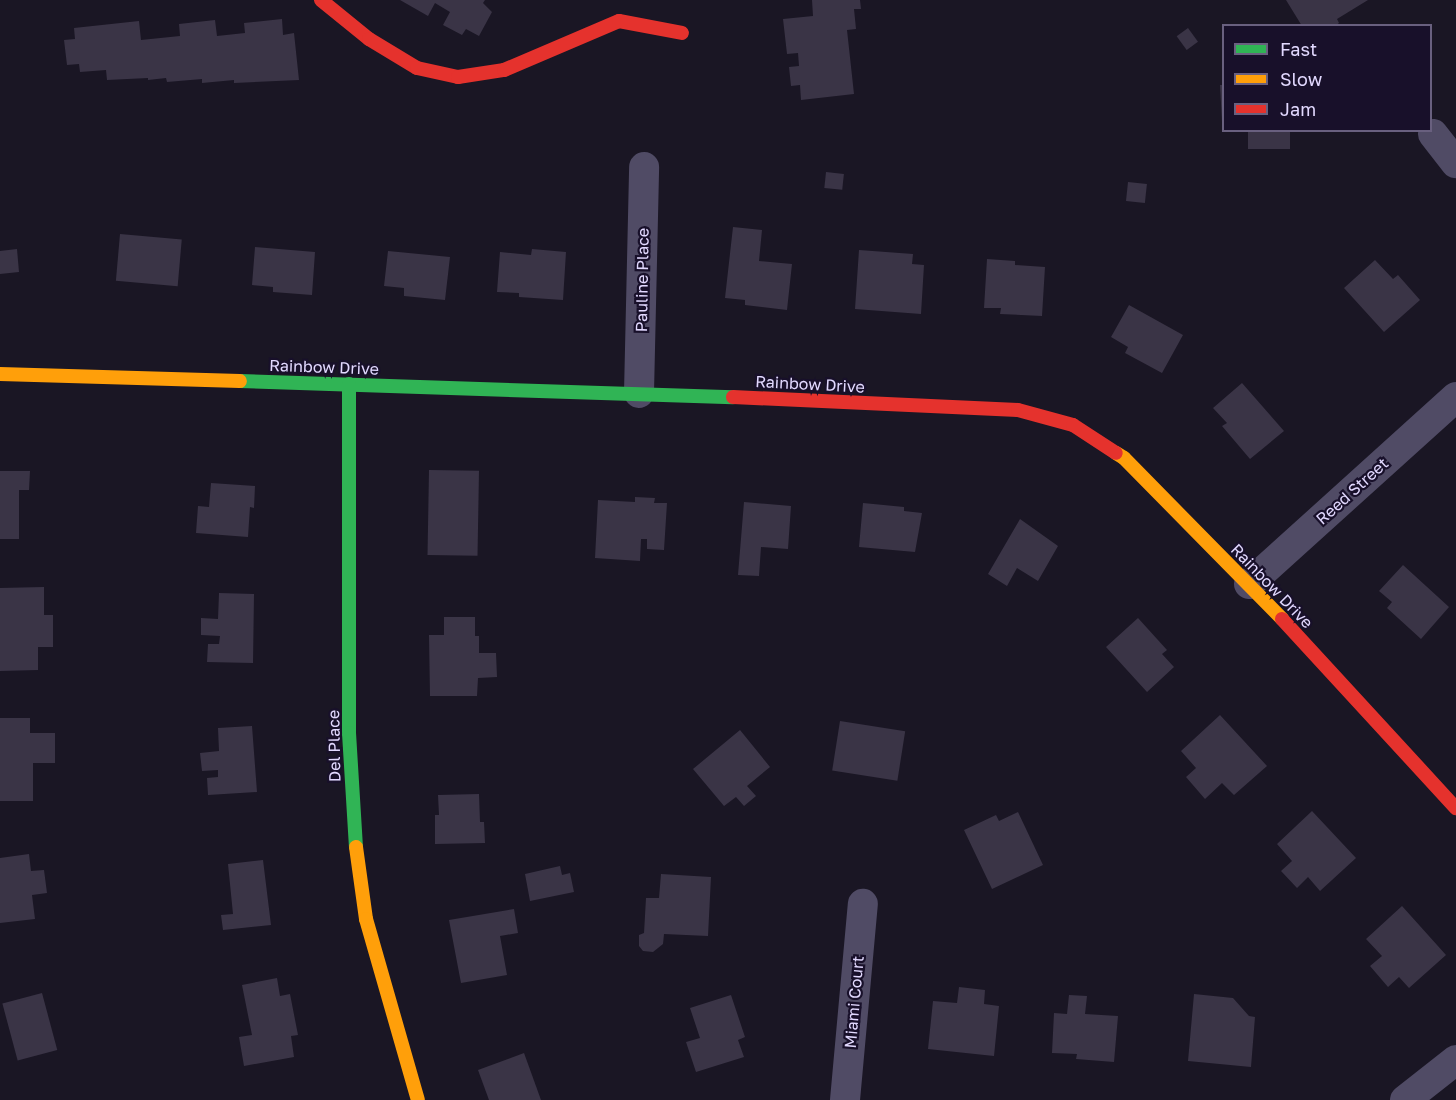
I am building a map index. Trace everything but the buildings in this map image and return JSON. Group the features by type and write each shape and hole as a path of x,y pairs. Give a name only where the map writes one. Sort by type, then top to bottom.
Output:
{"street":[{"path":"321,0 369,39 417,68 458,77 504,70 619,21 682,33"},
{"path":"1433,134 1456,163"},
{"name":"Pauline Place","path":"639,393 644,167"},
{"name":"Rainbow Drive","path":"0,374 639,393 1018,410 1073,425 1124,458 1249,584 1456,808"},
{"name":"Del Place","path":"349,384 349,733 353,822 366,919 418,1100"},
{"name":"Reed Street","path":"1249,584 1456,397"},
{"name":"Miami Court","path":"845,1100 863,903"},
{"path":"1405,1100 1456,1060"}],"traffic: fast":[{"path":"240,381 733,397"},
{"path":"349,384 349,733 356,847"}],"traffic: slow":[{"path":"0,374 240,381"},
{"path":"1116,453 1124,458 1282,619"},
{"path":"356,847 366,919 418,1100"}],"traffic: jam":[{"path":"321,0 369,39 417,68 458,77 504,70 619,21 682,33"},
{"path":"733,397 1018,410 1073,425 1116,453"},
{"path":"1282,619 1456,808"}]}
